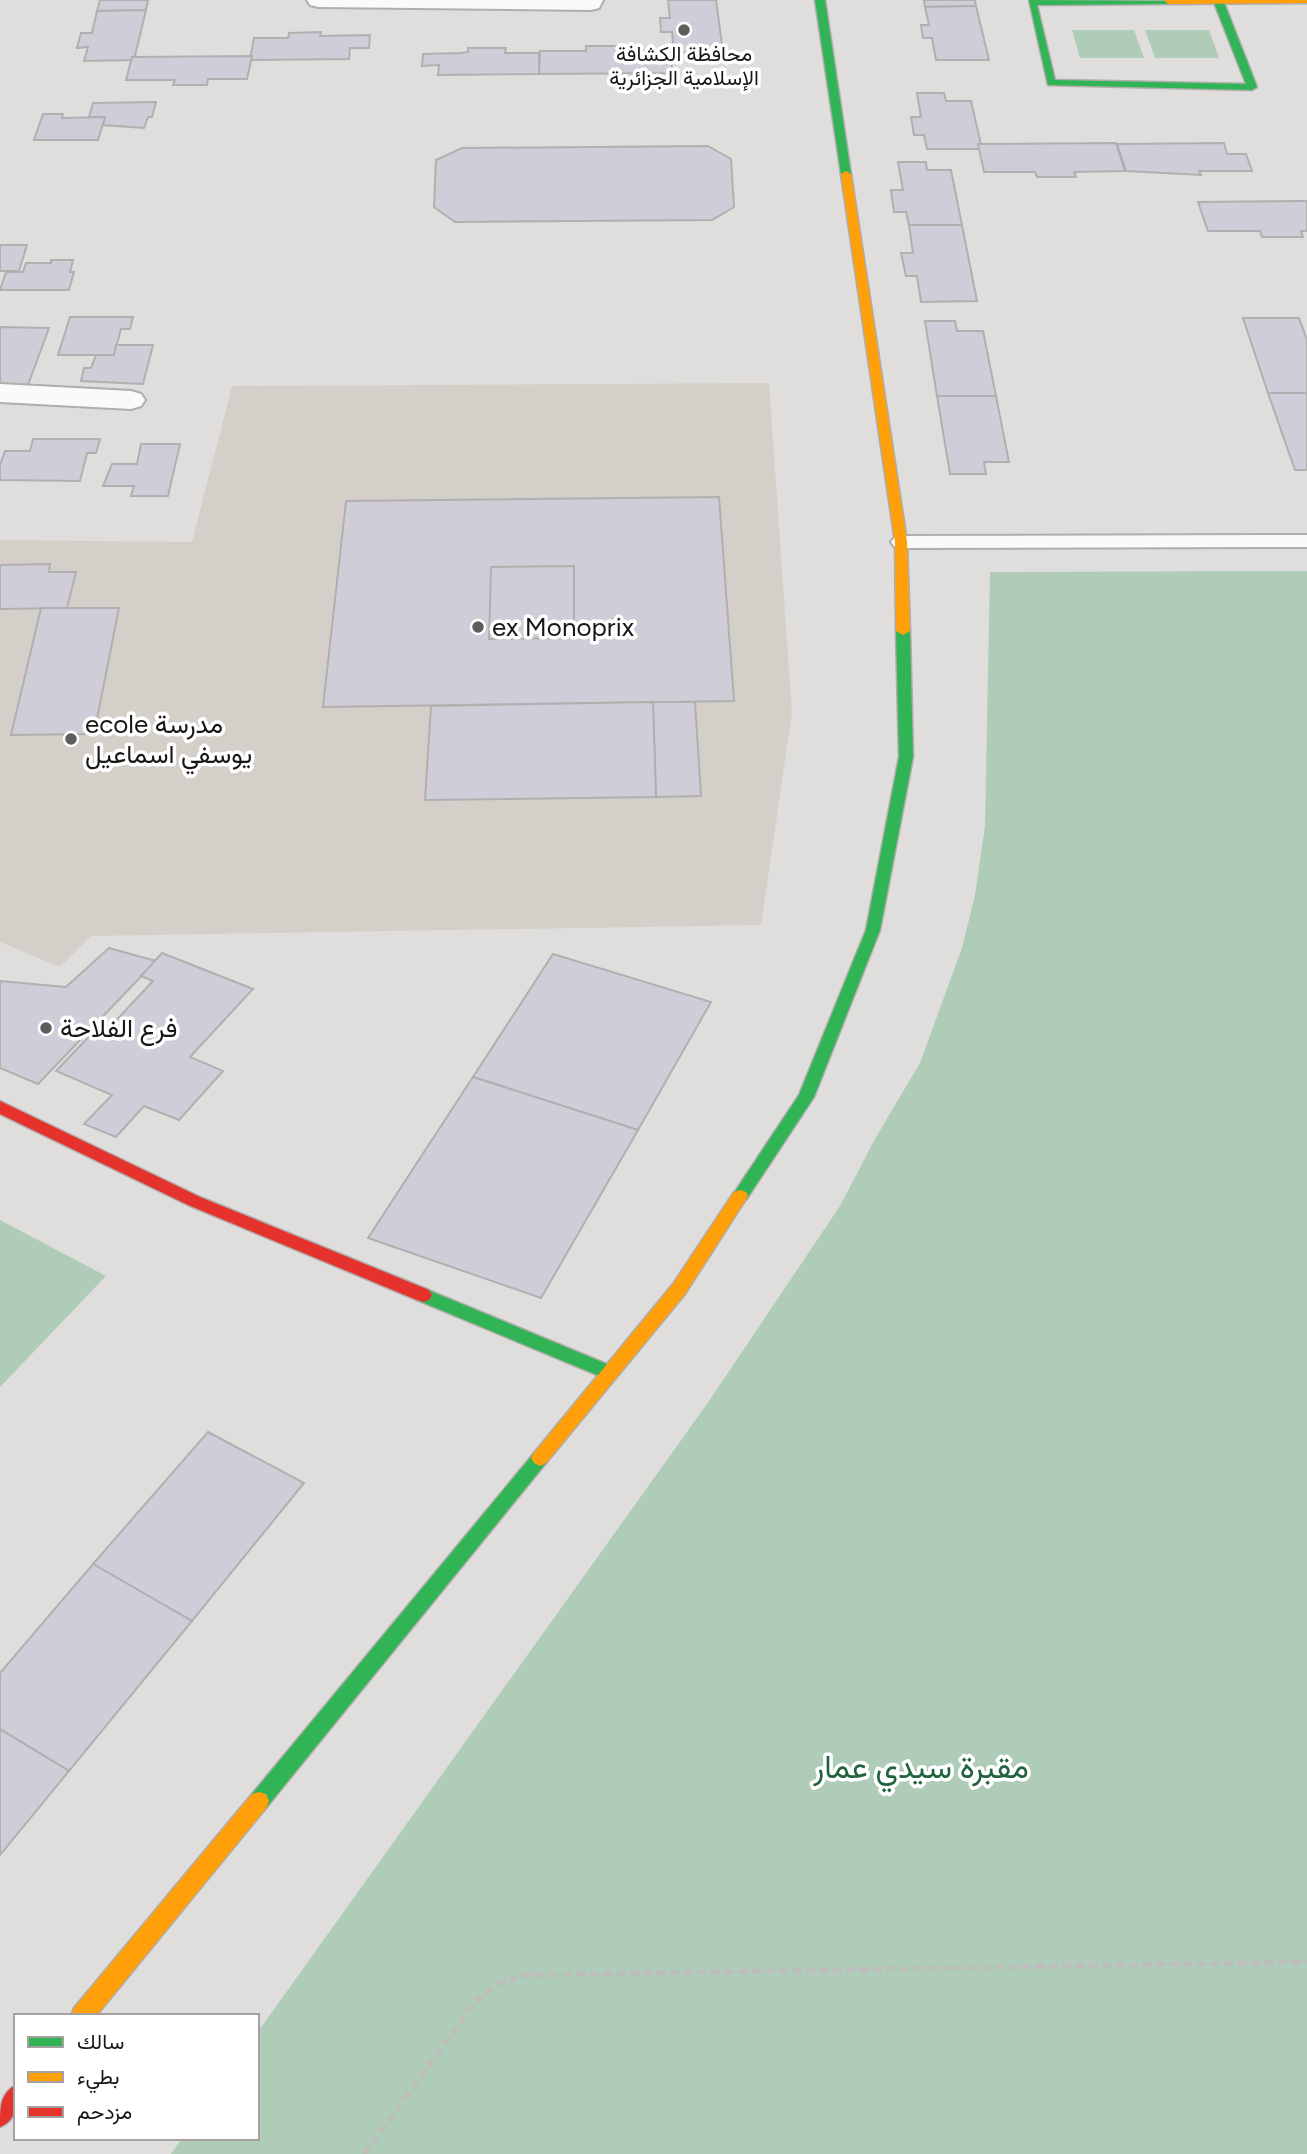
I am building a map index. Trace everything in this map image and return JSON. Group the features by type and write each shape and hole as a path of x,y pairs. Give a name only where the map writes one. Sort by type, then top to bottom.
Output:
{"main road":[{"path":"84,2014 608,1372 679,1289 806,1097 873,930 906,757 901,542 820,0"},
{"path":"1218,1 1252,87 1051,83 1032,2 1307,0"},
{"path":"0,1107 194,1200 608,1372"},
{"path":"0,2116 14,2098"}],"street":[{"path":"318,0 592,3 592,0"},
{"path":"0,393 131,400"}],"lane":[{"path":"901,542 1307,541"}],"path":[{"path":"364,2154 476,2001 499,1983 527,1975 1307,1962"}],"shaded area":[{"name":"ex Monoprix","path":"769,383 792,713 761,925 91,936 60,967 0,942 0,540 192,542 232,386"}],"green space":[{"path":"1072,30 1134,30 1144,58 1080,58"},
{"path":"1145,30 1209,30 1219,58 1155,58"},
{"name":"مقبرة سيدي عمار","path":"1307,571 1307,2154 171,2154 181,2140 259,2140 259,2030 707,1404 840,1206 876,1137 920,1063 962,948 975,895 985,826 990,572"},
{"path":"0,1220 106,1276 0,1387"}],"building":[{"path":"100,0 148,0 146,10 97,11"},
{"path":"668,0 716,0 723,52 674,53 672,32 661,32 660,18 670,18"},
{"path":"924,0 975,0 976,6 925,7"},
{"path":"976,6 989,60 936,60 932,38 923,38 921,25 929,25 925,7"},
{"path":"146,10 134,60 84,61 88,47 77,48 81,33 92,33 97,11"},
{"path":"321,32 320,36 370,35 369,48 350,48 349,59 250,60 254,38 288,38 289,33"},
{"path":"586,46 623,46 623,51 671,50 672,73 539,74 540,51 586,51"},
{"path":"468,48 506,48 505,53 539,53 539,74 438,75 439,65 422,66 423,54 461,53 468,52"},
{"path":"252,56 247,79 208,79 207,85 173,85 175,80 126,80 132,57"},
{"path":"917,93 944,93 946,101 971,101 982,149 927,149 924,135 914,135 911,117 921,117"},
{"path":"156,102 152,117 148,117 144,128 103,125 105,117 89,117 93,103"},
{"path":"43,114 63,114 62,118 105,117 98,140 34,140"},
{"path":"1116,143 1125,171 1074,172 1076,177 1037,177 1035,172 984,172 978,144"},
{"path":"1224,143 1227,154 1246,154 1252,171 1199,171 1201,175 1126,171 1117,144"},
{"path":"708,146 731,159 734,207 712,220 455,222 434,207 436,160 462,148"},
{"path":"898,162 926,162 927,170 951,170 962,225 909,225 906,212 894,212 891,190 903,190"},
{"path":"1307,201 1307,231 1301,231 1303,237 1262,237 1260,231 1208,231 1198,202"},
{"path":"909,225 962,225 977,301 921,302 917,276 906,276 901,253 913,253"},
{"path":"0,245 27,245 19,271 0,271"},
{"path":"51,260 73,260 70,272 74,272 69,290 0,290 6,272 23,272 26,263 51,263"},
{"path":"70,317 133,317 130,329 121,329 114,355 58,355"},
{"path":"1243,318 1299,318 1307,340 1307,393 1268,393"},
{"path":"925,321 955,321 957,331 983,331 996,396 937,396"},
{"path":"0,327 49,328 28,385 0,385"},
{"path":"116,345 153,345 143,384 81,381 84,368 91,368 96,355 114,355"},
{"path":"1268,393 1307,393 1307,470 1295,470"},
{"path":"937,396 996,396 1009,462 984,462 986,474 950,474"},
{"path":"33,439 100,439 96,453 87,453 80,481 0,480 0,465 5,451 30,451"},
{"path":"141,444 180,444 168,496 131,496 134,486 103,486 112,464 137,464"},
{"path":"719,497 734,701 323,707 346,501"},
{"path":"50,564 49,572 76,572 67,608 0,609 0,565"},
{"path":"574,566 574,638 489,639 491,567"},
{"path":"41,608 119,608 94,734 11,735"},
{"path":"653,702 695,702 701,796 656,797"},
{"path":"653,702 656,797 425,800 431,706"},
{"name":"فرع الفلاحة","path":"109,948 156,961 38,1084 0,1068 0,981 66,987"},
{"path":"162,953 253,989 190,1057 223,1071 179,1120 144,1106 116,1137 84,1124 112,1095 56,1071 100,1025 109,1028 153,981 141,976"},
{"path":"553,954 711,1002 638,1130 473,1077"},
{"path":"473,1077 638,1130 541,1298 368,1238"},
{"path":"208,1432 304,1483 192,1621 93,1564"},
{"path":"93,1564 192,1621 69,1771 0,1729 0,1673"},
{"path":"0,1729 69,1771 0,1855"}],"traffic: fast":[{"path":"820,0 846,174"},
{"path":"1168,1 1032,2 1051,83 1252,87 1218,0"},
{"path":"740,1196 806,1097 873,930 906,757 903,631"},
{"path":"423,1295 608,1372"},
{"path":"259,1801 540,1458"}],"traffic: slow":[{"path":"1168,1 1307,0"},
{"path":"846,174 901,542 903,631"},
{"path":"540,1458 679,1289 740,1196"},
{"path":"84,2014 259,1801"}],"traffic: jam":[{"path":"0,1107 194,1201 423,1295"},
{"path":"0,2116 14,2098"}],"place":[{"name":"محافظة الكشافة الإسلامية الجزائرية","path":"684,30"},
{"name":"ex Monoprix","path":"478,627"},
{"name":"ecole مدرسة يوسفي اسماعيل","path":"71,739"},
{"name":"فرع الفلاحة","path":"46,1028"}]}
